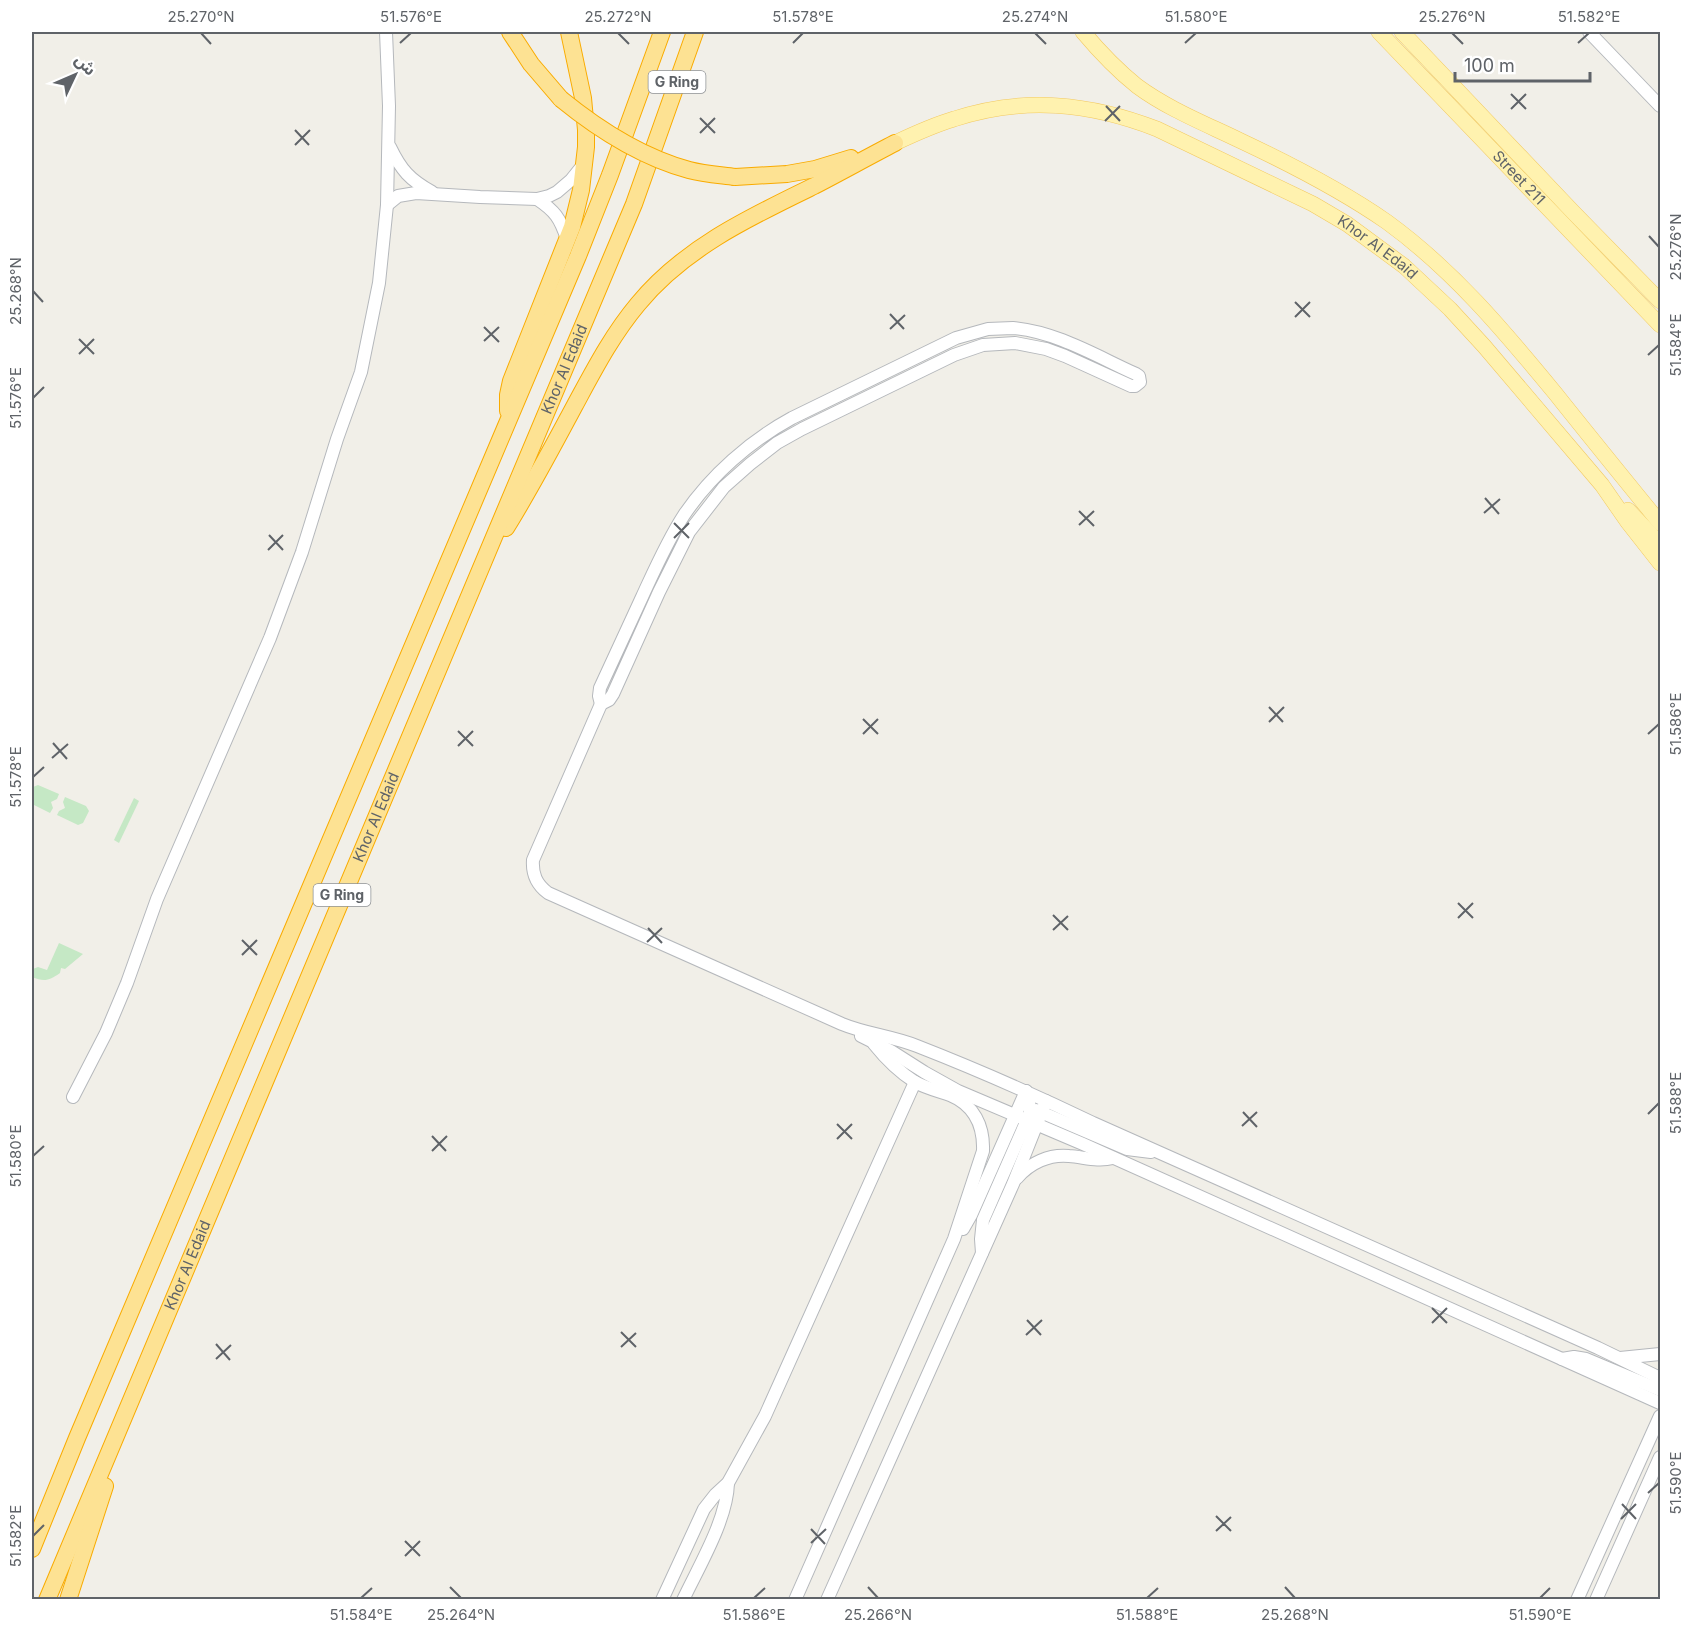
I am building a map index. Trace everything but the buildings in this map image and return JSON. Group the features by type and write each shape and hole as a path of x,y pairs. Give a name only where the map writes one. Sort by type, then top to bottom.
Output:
{"highway":[{"path":"510,32 531,64 561,99 600,130 663,162 691,171 735,177 787,174 815,168 895,143"},
{"path":"508,423 508,395 511,381 577,210 584,164 586,130 583,98 569,32"},
{"name":"Khor Al Edaid","path":"32,1549 483,477 508,423 610,176 662,32"},
{"name":"Khor Al Edaid","path":"47,1599 634,204 695,32"},
{"path":"479,569 538,474 600,358 619,328 656,283 701,247 730,228 895,143"},
{"path":"68,1599 95,1520 127,1411"},
{"path":"32,1517 77,1438"}],"main road":[{"name":"Khor Al Edaid","path":"1083,32 1098,50 1138,86 1209,126 1322,181 1357,202 1416,244 1442,266 1511,340 1660,523"},
{"name":"Street 211","path":"1379,32 1660,325"},
{"name":"Street 211","path":"1402,32 1660,301"},
{"name":"Khor Al Edaid","path":"895,143 930,127 985,110 1046,104 1078,107 1133,119 1313,204 1347,224 1404,266 1450,309 1602,485 1660,563"},
{"path":"1602,485 1642,523 1660,544"}],"street":[{"path":"73,1097 106,1033 157,899 270,638 295,572 361,372 379,283 387,205 389,146 386,32"},
{"path":"1589,32 1660,106"},
{"path":"389,146 411,179 436,194"},
{"path":"387,205 398,196 422,192 537,199 557,192 584,164"},
{"path":"537,199 554,211 567,239"},
{"path":"602,704 599,696 600,688 664,548 675,530 726,466 774,428 956,338 988,329 1012,328 1039,332 1139,376 1140,382 1131,386 1046,349 1015,343 983,345 954,355 802,429 777,443 750,464 724,487 689,532 613,694 602,704 535,852 532,867 537,882 548,893 842,1024 859,1031 909,1043 1026,1091"},
{"path":"842,1024 850,1032 891,1051 950,1086 1127,1149 1143,1152 1158,1151 1660,1378"},
{"path":"795,1599 954,1239 981,1161 984,1141 974,1113 959,1100 915,1082 891,1064 871,1041"},
{"path":"663,1599 704,1509 728,1483 769,1407 915,1082"},
{"path":"827,1599 1013,1184 1033,1114 1026,1091"},
{"path":"982,1254 983,1220 1033,1114 1026,1091"},
{"path":"1033,1114 1113,1158 1660,1403"},
{"path":"954,1239 964,1228 1033,1114"},
{"path":"1013,1184 1025,1170 1050,1157 1068,1156 1101,1160 1113,1158"},
{"path":"1619,1358 1660,1354"},
{"path":"1561,1360 1574,1357 1586,1359 1660,1390"},
{"path":"1577,1599 1660,1416"},
{"path":"1596,1599 1660,1457"},
{"path":"683,1599 722,1516 727,1500 728,1483"},
{"path":"1588,1599 1600,1574 1599,1568 1593,1563"}],"green space":[{"path":"38,785 59,794 57,799 51,802 53,808 50,813 32,804 32,790"},
{"path":"65,797 86,806 89,811 83,823 78,825 57,815 65,808 63,802"},
{"path":"134,798 139,801 119,843 114,840"},
{"path":"59,943 83,954 65,969 61,968 60,973 53,978 40,980 32,977 33,969 38,967 47,970"}]}
